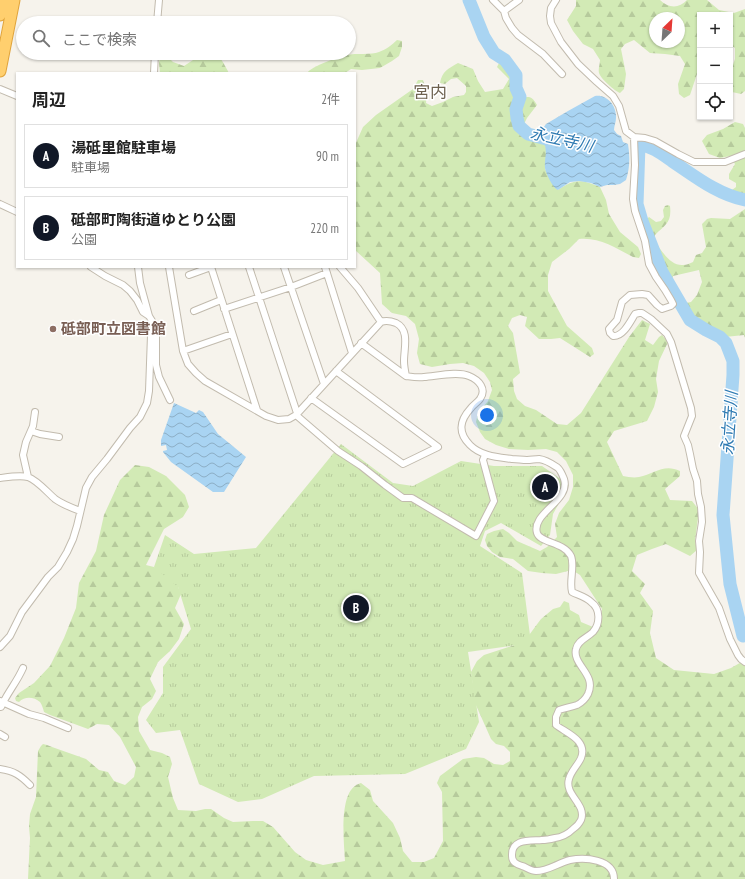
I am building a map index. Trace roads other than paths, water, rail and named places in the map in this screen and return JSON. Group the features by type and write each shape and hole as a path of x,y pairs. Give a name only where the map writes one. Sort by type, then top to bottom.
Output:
{"highway":[{"path":"0,71 5,7"}],"street":[{"path":"157,16 159,0"},
{"path":"493,0 504,11 506,18 518,35 543,54 562,74"},
{"path":"504,11 520,0"},
{"path":"556,0 551,8 550,16 551,23 561,42 578,64 613,96 619,106 626,130 634,137 655,141 694,162 725,162 745,154"},
{"path":"154,72 155,60"},
{"path":"0,89 16,96"},
{"path":"634,137 636,160 633,199 635,212 645,241 649,264 673,304 662,309 648,295 642,294 630,296 622,302 617,320 609,329 613,336 621,334 635,314 642,313 667,334 671,342 691,408 692,416 684,436 688,445 697,482 701,507 702,522 699,541 699,573 718,608 738,655 745,662"},
{"path":"0,204 16,212"},
{"path":"138,268 140,283 149,316 154,324 156,336 156,365 159,376 170,400"},
{"path":"169,268 184,351 188,364 205,381 266,416 278,420 289,419 297,414 381,322 392,322 399,325 404,330 404,367 406,376"},
{"path":"189,275 208,268"},
{"path":"211,268 257,410"},
{"path":"249,268 297,414 338,451 361,466 403,498 412,498 476,536 494,501 483,460 485,454"},
{"path":"284,268 324,384"},
{"path":"341,268 358,288 381,322"},
{"path":"102,270 130,291 137,300 143,312 149,316"},
{"path":"224,309 290,287 326,270 352,353"},
{"path":"194,311 221,300"},
{"path":"0,647 10,636 22,612 48,576 58,567 67,552 75,533 86,488 92,476 140,417 147,403 149,391 151,335 154,324"},
{"path":"184,351 232,334"},
{"path":"361,343 406,376 416,378 465,374 474,378 481,385 483,393 462,420 460,428 463,437 469,444 485,454 497,457 526,460 540,459 550,462 561,470 564,481 563,490 558,500 537,522 537,532 540,538 555,543 566,550 571,557 572,567 570,586 572,592 592,602 599,616 597,625 593,632 578,644 575,651 577,658 590,682 590,690 587,697 577,705 559,710 556,717 556,725 575,737 582,750 581,757 571,773 567,786 580,807 582,812 581,820 577,826 564,836 517,843 512,855 513,861 517,864 534,871 545,870 570,860 596,860 604,863 611,869 614,879"},
{"path":"311,398 403,464 438,446 336,371"},
{"path":"28,478 23,455 35,412"},
{"path":"30,431 59,437"},
{"path":"0,478 28,478 35,481 57,500 80,511"},
{"path":"23,668 1,703 68,728"},
{"path":"0,769 14,772 30,785"}],"water":[{"path":"595,96 607,99 613,105 616,114 614,130 621,136 623,142 628,144 629,162 626,180 620,184 600,187 591,183 579,181 570,182 558,190 552,184 546,171 546,150 544,142 537,139 537,137 546,124"},
{"path":"174,403 196,413 199,410 203,412 218,434 246,457 224,492 213,492 171,462 163,452 167,450 166,445 161,446 161,440"}],"waterway":[{"name":"永立寺川","path":"469,0 484,37 494,53 505,60 516,75 516,88 520,97 516,109 519,126 528,134 554,141"},
{"name":"永立寺川","path":"639,145 637,204 662,272 690,320 720,337 726,343 733,361 723,515 730,584 743,636"},
{"path":"640,145 657,151 698,179 725,194 745,200"}],"place":[{"name":"砥部町立図書館","path":"53,329"},
{"name":"湯砥里館駐車場","path":"545,487"},
{"name":"砥部町陶街道ゆとり公園","path":"356,608"}],"district":[{"name":"宮内","path":"430,92"}]}
